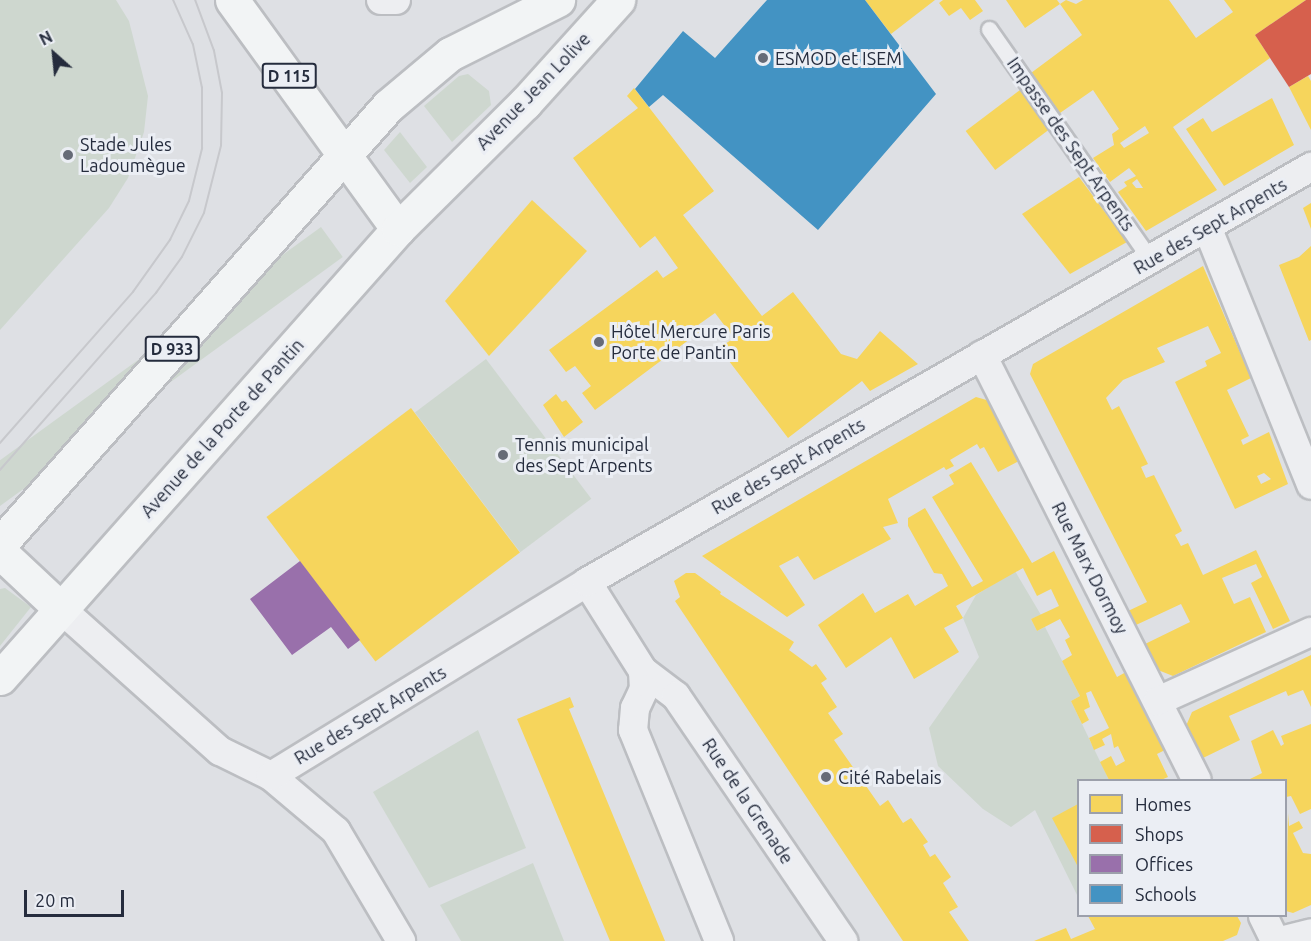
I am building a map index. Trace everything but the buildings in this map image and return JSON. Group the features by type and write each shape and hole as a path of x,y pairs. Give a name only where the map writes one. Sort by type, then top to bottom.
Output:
{"main road":[{"name":"D 115","path":"232,0 398,229"},
{"name":"D 933","path":"0,544 344,153 400,94 450,54 558,0"},
{"name":"Avenue Jean Lolive","path":"446,180 525,103 618,0"},
{"name":"Avenue de la Porte de Pantin","path":"0,678 398,229 446,180"},
{"path":"0,552 61,609"}],"street":[{"path":"381,0 396,0"},
{"name":"Rue des Sept Arpents","path":"271,776 587,582 1311,167"},
{"path":"1207,227 1311,485"},
{"name":"Rue Marx Dormoy","path":"982,355 1197,779"},
{"name":"Rue de la Grenade","path":"587,582 643,670 676,696 843,941"},
{"path":"61,609 220,751 271,776 336,831 400,941"},
{"path":"1158,701 1311,632"},
{"path":"643,670 644,689 635,708 633,730 719,941"},
{"path":"1264,917 1275,941"},
{"path":"1280,941 1311,933"}],"lane":[{"name":"Impasse des Sept Arpents","path":"989,29 1151,260"}],"shaded area":[{"name":"Stade Jules Ladoumègue","path":"0,0 116,0 129,21 148,96 144,132 128,178 109,208 0,330"},
{"path":"468,74 489,91 491,105 452,142 424,106 459,76"},
{"path":"400,132 427,167 410,183 384,150"},
{"path":"321,227 343,257 0,506 0,460"},
{"name":"Tennis municipal des Sept Arpents","path":"486,359 591,499 520,552 415,413"},
{"path":"1015,571 1041,615 1031,619 1037,631 1045,627 1080,696 1071,701 1109,779 1077,779 1077,895 1035,810 1011,827 983,809 938,766 929,728 979,657 963,618 976,595"},
{"path":"5,588 31,607 0,646 0,589"},
{"path":"478,730 526,848 429,888 373,792"},
{"path":"533,863 564,941 461,941 440,905"}],"tram line":[{"path":"0,443 133,292 170,240 189,201 202,149 202,88 193,45 173,0"},
{"path":"0,470 156,293 182,257 204,213 221,146 222,93 214,51 195,0"}],"place":[{"name":"ESMOD et ISEM","path":"763,58"},
{"name":"Stade Jules Ladoumègue","path":"68,155"},
{"name":"Hôtel Mercure Paris Porte de Pantin","path":"599,342"},
{"name":"Tennis municipal des Sept Arpents","path":"503,455"},
{"name":"Cité Rabelais","path":"826,777"}]}
